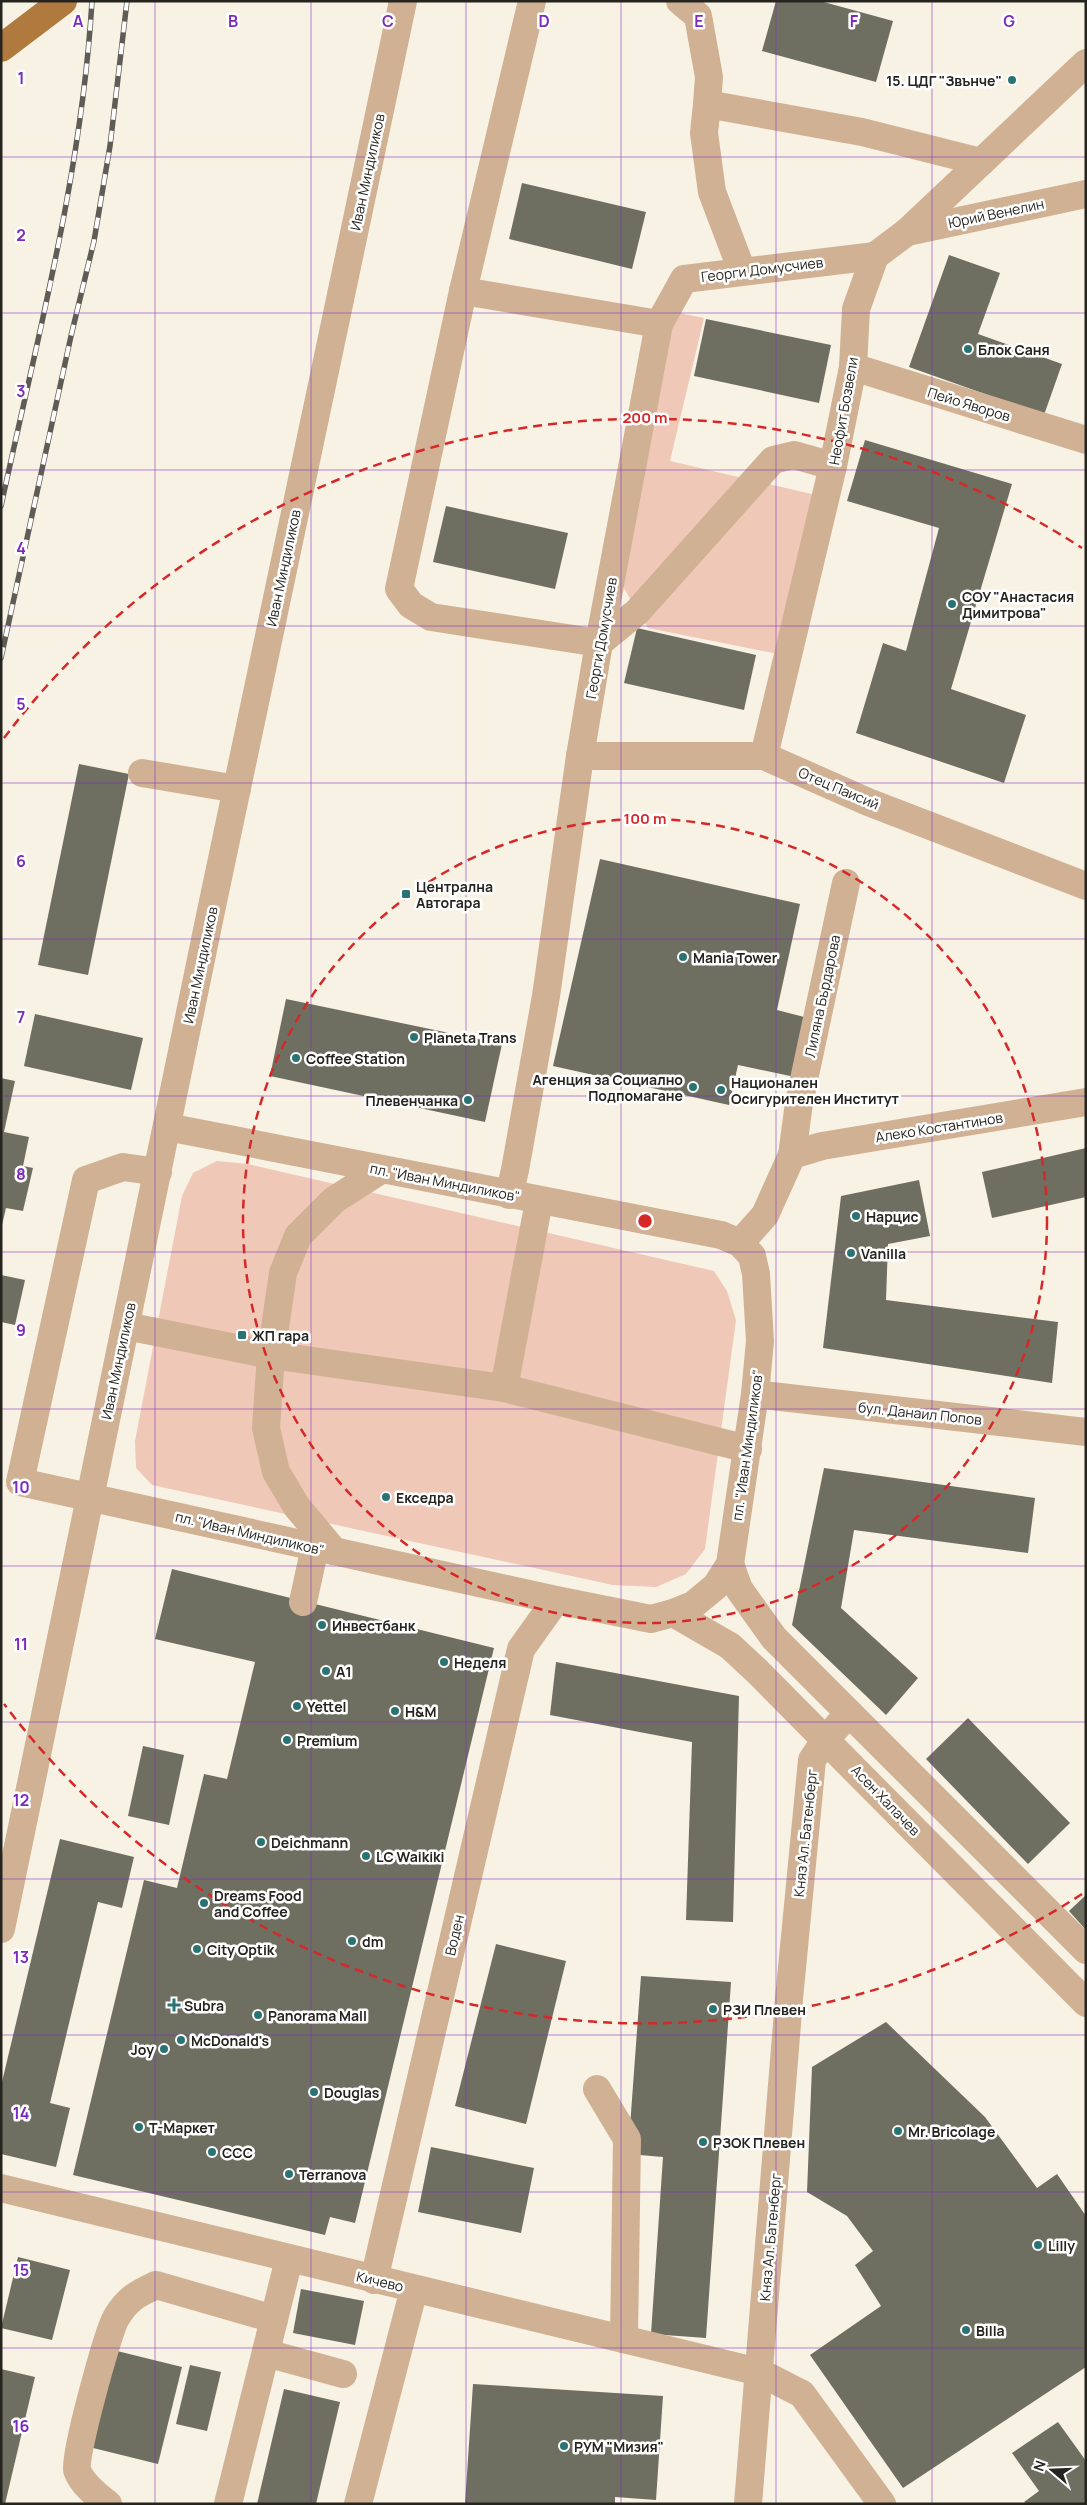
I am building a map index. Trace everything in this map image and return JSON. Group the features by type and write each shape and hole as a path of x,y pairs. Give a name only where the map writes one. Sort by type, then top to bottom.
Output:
{"main road":[{"path":"1,48 63,1"}],"street":[{"name":"Иван Миндиликов","path":"1,1929 237,789 403,1"},
{"path":"532,1 463,292 399,589 411,605 431,617 599,643 637,612 773,460 794,455 833,466"},
{"path":"680,1 698,16 709,77 704,133 712,192 742,271"},
{"path":"875,256 907,232 1086,63"},
{"path":"707,104 862,132 981,162"},
{"name":"Юрий Венелин","path":"907,232 1086,194"},
{"name":"Георги Домусчиев","path":"509,1195 546,996 580,756 599,643 660,324 684,278 875,256"},
{"name":"Неофит Бозвели","path":"764,756 833,466 853,367 856,309 875,256"},
{"path":"463,292 660,324"},
{"name":"Пейо Яворов","path":"853,367 1086,440"},
{"name":"Отец Паисий","path":"580,756 764,756 868,802 1086,886"},
{"path":"142,772 237,789"},
{"name":"Лиляна Бърдарова","path":"740,1242 765,1215 792,1155 799,1103 846,883"},
{"name":"Алеко Костантинов","path":"792,1155 822,1146 1086,1102"},
{"name":"пл. \"Иван Миндиликов\"","path":"158,1172 123,1167 86,1180 20,1482 556,1600 651,1619 674,1613 693,1604 716,1586 730,1564 748,1449 760,1341 760,1305 752,1256 740,1242 721,1235 167,1127"},
{"path":"302,1602 325,1549 276,1472 266,1428 271,1355 283,1273 298,1236 334,1200 382,1170"},
{"path":"504,1388 539,1201"},
{"path":"126,1326 271,1355 504,1388 748,1449"},
{"name":"бул. Данаил Попов","path":"755,1394 1086,1432"},
{"path":"730,1564 739,1589 774,1638 1086,1950"},
{"name":"Воден","path":"374,2280 521,1650 556,1600"},
{"name":"Асен Халачев","path":"674,1613 730,1646 826,1739 1086,2003"},
{"name":"Княз Ал. Батенберг","path":"748,2504 788,2009 812,1760 826,1739 848,1713"},
{"path":"1,1817 28,1800"},
{"path":"597,2089 627,2139 624,2339"},
{"name":"Кичево","path":"1,2188 759,2372 802,2394 882,2504"},
{"path":"228,2504 290,2259"},
{"path":"108,2504 89,2489 76,2469 78,2444 115,2319 131,2296 156,2285 274,2319"},
{"path":"358,2504 414,2289"},
{"path":"266,2353 342,2374"}],"shaded area":[{"path":"674,312 704,318 670,461 816,495 778,654 648,628 622,585"},
{"path":"217,1161 248,1164 714,1271 727,1291 736,1320 705,1549 686,1574 656,1587 613,1585 152,1485 136,1468 135,1441 182,1196 193,1173"}],"building":[{"path":"776,1 820,1 893,21 876,82 762,51"},
{"path":"522,183 646,212 632,269 509,239"},
{"name":"Блок Саня","path":"949,255 1000,273 978,334 1062,364 1044,415 909,367"},
{"path":"706,319 831,345 819,403 694,376"},
{"path":"865,440 1012,484 951,689 1026,715 1004,783 856,733 883,643 906,651 939,528 847,501"},
{"path":"446,506 568,533 555,589 433,562"},
{"path":"637,628 756,655 744,710 624,683"},
{"path":"79,764 129,774 88,975 38,965"},
{"name":"Mania Tower","path":"600,859 800,904 777,1010 808,1018 795,1077 738,1065 729,1105 553,1066"},
{"path":"286,999 502,1044 485,1122 270,1076"},
{"path":"35,1014 143,1038 131,1090 24,1066"},
{"path":"1,1078 15,1081 4,1132 29,1137 23,1166 33,1168 23,1211 6,1208 2,1225"},
{"path":"1086,1148 1086,1197 992,1218 982,1172"},
{"path":"919,1180 930,1236 888,1244 886,1300 1058,1322 1052,1383 823,1348 841,1196"},
{"path":"1,1275 25,1280 15,1325 1,1322"},
{"path":"824,1468 1035,1498 1028,1553 854,1530 841,1608 918,1678 886,1715 792,1625"},
{"name":"Panorama Mall","path":"172,1569 494,1648 355,2223 330,2217 325,2235 73,2175 144,1880 177,1888 204,1774 227,1779 255,1662 155,1639"},
{"path":"556,1662 739,1696 733,1922 686,1920 692,1742 550,1715"},
{"path":"968,1718 1070,1823 1028,1864 926,1759"},
{"path":"143,1746 184,1755 169,1825 128,1816"},
{"path":"60,1839 134,1857 122,1908 98,1902 50,2103 70,2108 56,2167 1,2154 1,2086"},
{"path":"1086,1895 1086,1930 1069,1911"},
{"path":"496,1944 566,1961 526,2124 455,2106"},
{"path":"641,1976 731,1982 706,2338 651,2334 663,2157 628,2154"},
{"path":"886,2022 985,2117 1037,2188 1057,2174 1086,2216 1086,2367 903,2488 810,2355 881,2306 855,2265 873,2251 847,2216 807,2192 812,2067"},
{"path":"431,2147 534,2168 521,2233 418,2212"},
{"path":"18,2257 70,2270 52,2340 1,2328"},
{"path":"301,2289 364,2301 355,2345 293,2333"},
{"path":"109,2349 182,2367 158,2464 85,2446"},
{"path":"190,2365 221,2372 207,2431 176,2424"},
{"path":"1,2369 35,2377 5,2504 1,2504"},
{"name":"РУМ \"Мизия\"","path":"473,2384 663,2396 656,2500 615,2497 615,2504 465,2504"},
{"path":"284,2389 340,2402 316,2504 257,2504"},
{"path":"1058,2422 1086,2461 1086,2504 1026,2504 1024,2502 1039,2491 1012,2453"}],"railway":[{"path":"1,506 43,318 68,192 79,129 92,1"},
{"path":"1,658 71,336 94,241 110,146 127,1"}],"place":[{"name":"15. ЦДГ \"Звънче\"","path":"1012,80"},
{"name":"Блок Саня","path":"968,349"},
{"name":"СОУ \"Анастасия Димитрова\"","path":"952,604"},
{"name":"Централна Автогара","path":"406,894"},
{"name":"Mania Tower","path":"683,957"},
{"name":"Planeta Trans","path":"414,1037"},
{"name":"Coffee Station","path":"296,1058"},
{"name":"Агенция за Социално Подпомагане","path":"693,1087"},
{"name":"Национален Осигурителен Институт","path":"721,1090"},
{"name":"Плевенчанка","path":"468,1100"},
{"name":"Нарцис","path":"856,1216"},
{"name":"Vanilla","path":"851,1253"},
{"name":"ЖП гара","path":"242,1335"},
{"name":"Екседра","path":"386,1497"},
{"name":"Инвестбанк","path":"322,1625"},
{"name":"Неделя","path":"444,1662"},
{"name":"A1","path":"326,1671"},
{"name":"Yettel","path":"297,1706"},
{"name":"H&M","path":"395,1711"},
{"name":"Premium","path":"287,1740"},
{"name":"Deichmann","path":"261,1842"},
{"name":"LC Waikiki","path":"366,1856"},
{"name":"Dreams Food and Coffee","path":"204,1903"},
{"name":"dm","path":"352,1941"},
{"name":"City Optik","path":"197,1949"},
{"name":"Subra","path":"174,2005"},
{"name":"РЗИ Плевен","path":"713,2009"},
{"name":"Panorama Mall","path":"258,2015"},
{"name":"McDonald's","path":"181,2040"},
{"name":"Joy","path":"164,2049"},
{"name":"Douglas","path":"314,2092"},
{"name":"Т-Маркет","path":"139,2127"},
{"name":"Mr. Bricolage","path":"898,2131"},
{"name":"РЗОК Плевен","path":"703,2142"},
{"name":"CCC","path":"212,2152"},
{"name":"Terranova","path":"289,2174"},
{"name":"Lilly","path":"1038,2245"},
{"name":"Billa","path":"966,2330"},
{"name":"РУМ \"Мизия\"","path":"564,2446"}]}
